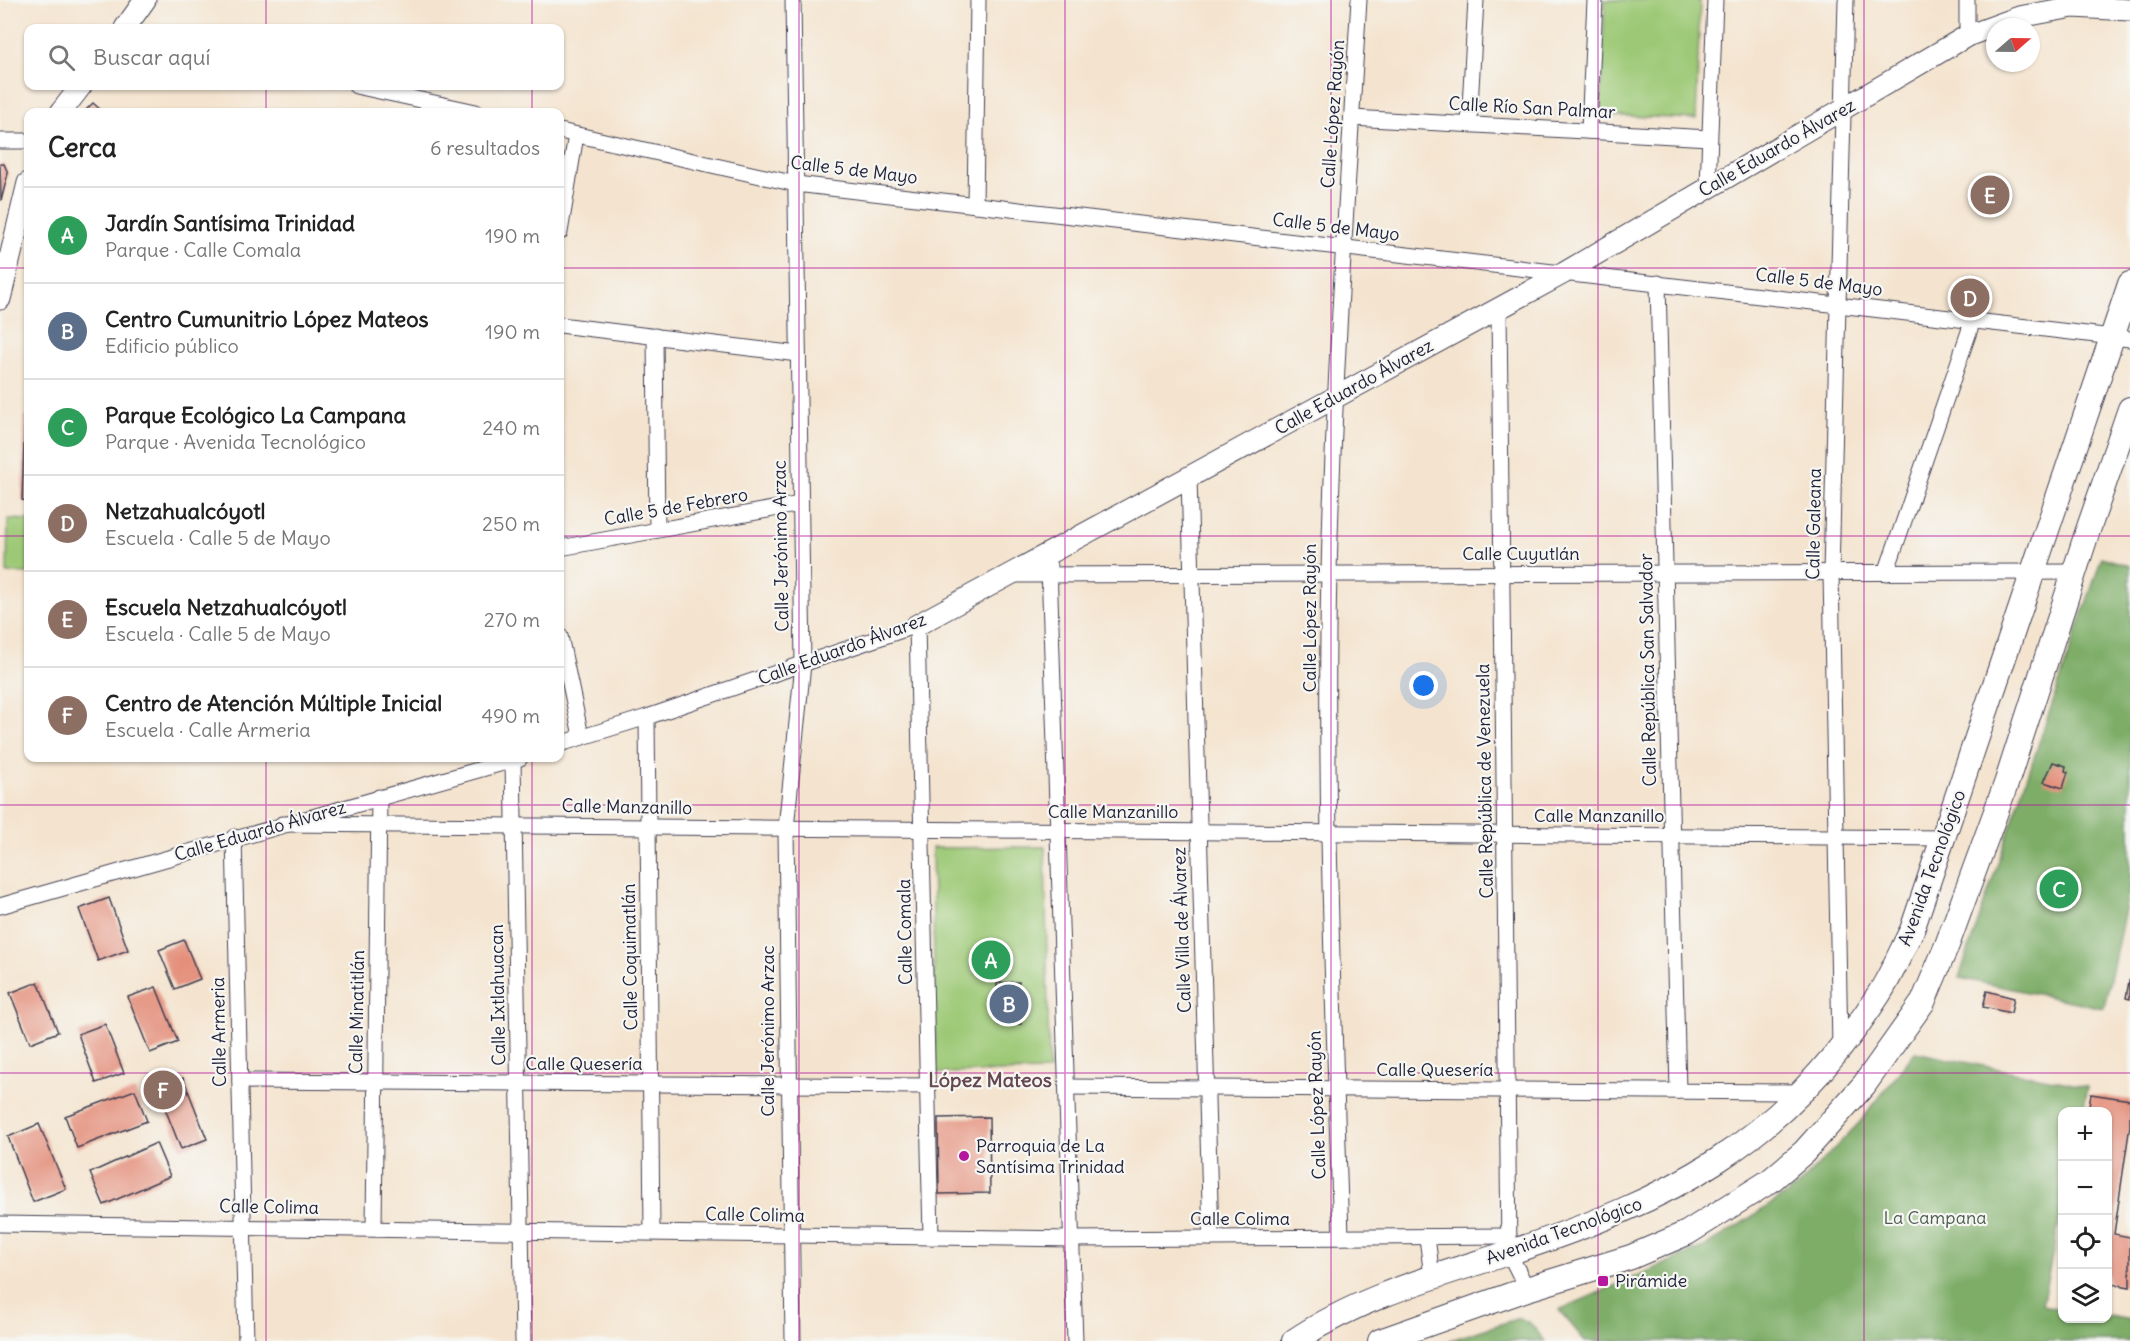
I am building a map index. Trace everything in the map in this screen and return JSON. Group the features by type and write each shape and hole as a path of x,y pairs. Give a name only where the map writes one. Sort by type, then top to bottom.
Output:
{"main road":[{"name":"Avenida Tecnológico","path":"1294,1341 1329,1320 1396,1288 1432,1277 1509,1244 1626,1211 1701,1173 1755,1135 1802,1092 1840,1050 1880,992 1912,930 1945,838 2032,572 2122,337 2130,284"},
{"path":"1380,1341 1527,1289 1631,1257 1687,1233 1770,1181 1804,1152 1864,1085 1923,1002 1947,945 2006,784 2130,409"}],"street":[{"path":"128,24 145,0"},
{"name":"Calle Jerónimo Arzac","path":"793,1341 786,828 803,664 794,0"},
{"path":"975,205 978,0"},
{"name":"Calle López Rayón","path":"1341,1237 1329,833 1329,574 1335,398 1359,0"},
{"path":"1469,124 1476,0"},
{"path":"1589,131 1595,0"},
{"path":"1708,187 1715,0"},
{"name":"Calle Galeana","path":"1840,1050 1832,573 1846,0"},
{"path":"1967,0 1968,36"},
{"name":"Calle Eduardo Álvarez","path":"564,742 647,717 917,625 1564,273 1968,36 2019,17 2073,3 2130,10"},
{"path":"63,108 78,90"},
{"path":"374,90 458,108"},
{"name":"Calle Río San Palmar","path":"1352,118 1709,138"},
{"name":"Calle 5 de Mayo","path":"564,132 796,184 2122,337"},
{"path":"564,208 576,135"},
{"path":"0,141 24,141"},
{"path":"0,299 24,200"},
{"name":"Calle República San Salvador","path":"1658,283 1678,1091"},
{"name":"Calle República de Venezuela","path":"1499,308 1509,1244"},
{"path":"1886,573 1973,320"},
{"path":"564,325 798,354"},
{"path":"655,336 657,530"},
{"name":"Calle Villa de Álvarez","path":"1189,478 1211,1238"},
{"name":"Calle 5 de Febrero","path":"564,547 800,504"},
{"path":"1049,554 1075,1341"},
{"name":"Calle Cuyutlán","path":"1010,575 2075,572"},
{"name":"Calle Comala","path":"917,625 931,1237"},
{"path":"564,655 581,736"},
{"name":"Calle Coquimatlán","path":"647,717 652,1232"},
{"name":"Calle Eduardo Álvarez","path":"0,906 234,837 506,762"},
{"name":"Calle Ixtlahuacan","path":"517,762 514,826 523,1341"},
{"name":"Calle Minatitlán","path":"374,1228 379,797"},
{"name":"Calle Manzanillo","path":"282,824 1945,838"},
{"name":"Calle Armeria","path":"234,837 246,1341"},
{"name":"Calle Quesería","path":"240,1081 928,1086"},
{"name":"Calle Quesería","path":"1067,1087 1802,1092"},
{"name":"Calle Colima","path":"0,1224 1072,1239 1427,1237 1509,1244"},
{"path":"1427,1237 1432,1277"},
{"path":"1509,1244 1527,1289"}],"green space":[{"path":"1605,0 1700,0 1696,119 1600,115"},
{"path":"8,519 24,520 24,573 7,573"},
{"path":"2102,557 2130,566 2130,886 2104,1008 1959,978"},
{"path":"1045,847 1049,1071 936,1073 932,848"},
{"name":"La Campana","path":"1915,1052 2088,1087 2084,1107 2058,1107 2058,1227 2042,1305 2058,1308 2058,1323 2112,1323 2112,1317 2130,1320 2130,1341 1585,1341 1559,1310 1708,1245 1796,1188 1860,1122"},
{"path":"1519,1318 1530,1323 1545,1341 1448,1341"}],"building":[{"path":"93,103 99,108 88,108"},
{"path":"0,164 4,164 8,173 1,201"},
{"path":"24,444 24,500 22,500"},
{"path":"2053,762 2066,766 2065,771 2068,772 2063,788 2044,782"},
{"path":"109,898 128,950 98,961 79,909"},
{"path":"184,940 200,979 175,989 159,950"},
{"path":"990,950 999,954 1003,963 999,972 990,976 981,972 977,963 981,954"},
{"path":"38,982 58,1032 30,1043 10,993"},
{"path":"1019,982 1021,1024 999,1025 997,983"},
{"path":"2130,982 2130,999 2126,998"},
{"path":"156,987 178,1042 150,1053 128,997"},
{"path":"1987,991 2014,998 2011,1013 1983,1007"},
{"path":"105,1024 124,1073 96,1083 78,1034"},
{"path":"183,1078 207,1139 181,1149 157,1088"},
{"path":"135,1090 147,1121 77,1148 65,1116"},
{"path":"2091,1094 2130,1100 2130,1125 2114,1234 2130,1237 2130,1287 2112,1284 2112,1107 2089,1107"},
{"name":"Parroquia de La Santísima Trinidad","path":"989,1117 990,1193 939,1194 938,1118"},
{"path":"39,1124 66,1189 33,1202 8,1137"},
{"path":"156,1143 170,1176 104,1205 90,1173"}],"place":[{"name":"Escuela Netzahualcóyotl","path":"1990,195"},
{"name":"Netzahualcóyotl","path":"1970,298"},
{"name":"Parque Ecológico La Campana","path":"2059,889"},
{"name":"Jardín Santísima Trinidad","path":"991,960"},
{"name":"Centro Cumunitrio López Mateos","path":"1009,1004"},
{"name":"Centro de Atención Múltiple Inicial","path":"163,1090"},
{"name":"Parroquia de La Santísima Trinidad","path":"964,1156"},
{"name":"Pirámide","path":"1603,1281"}],"district":[{"name":"López Mateos","path":"990,1080"}]}
